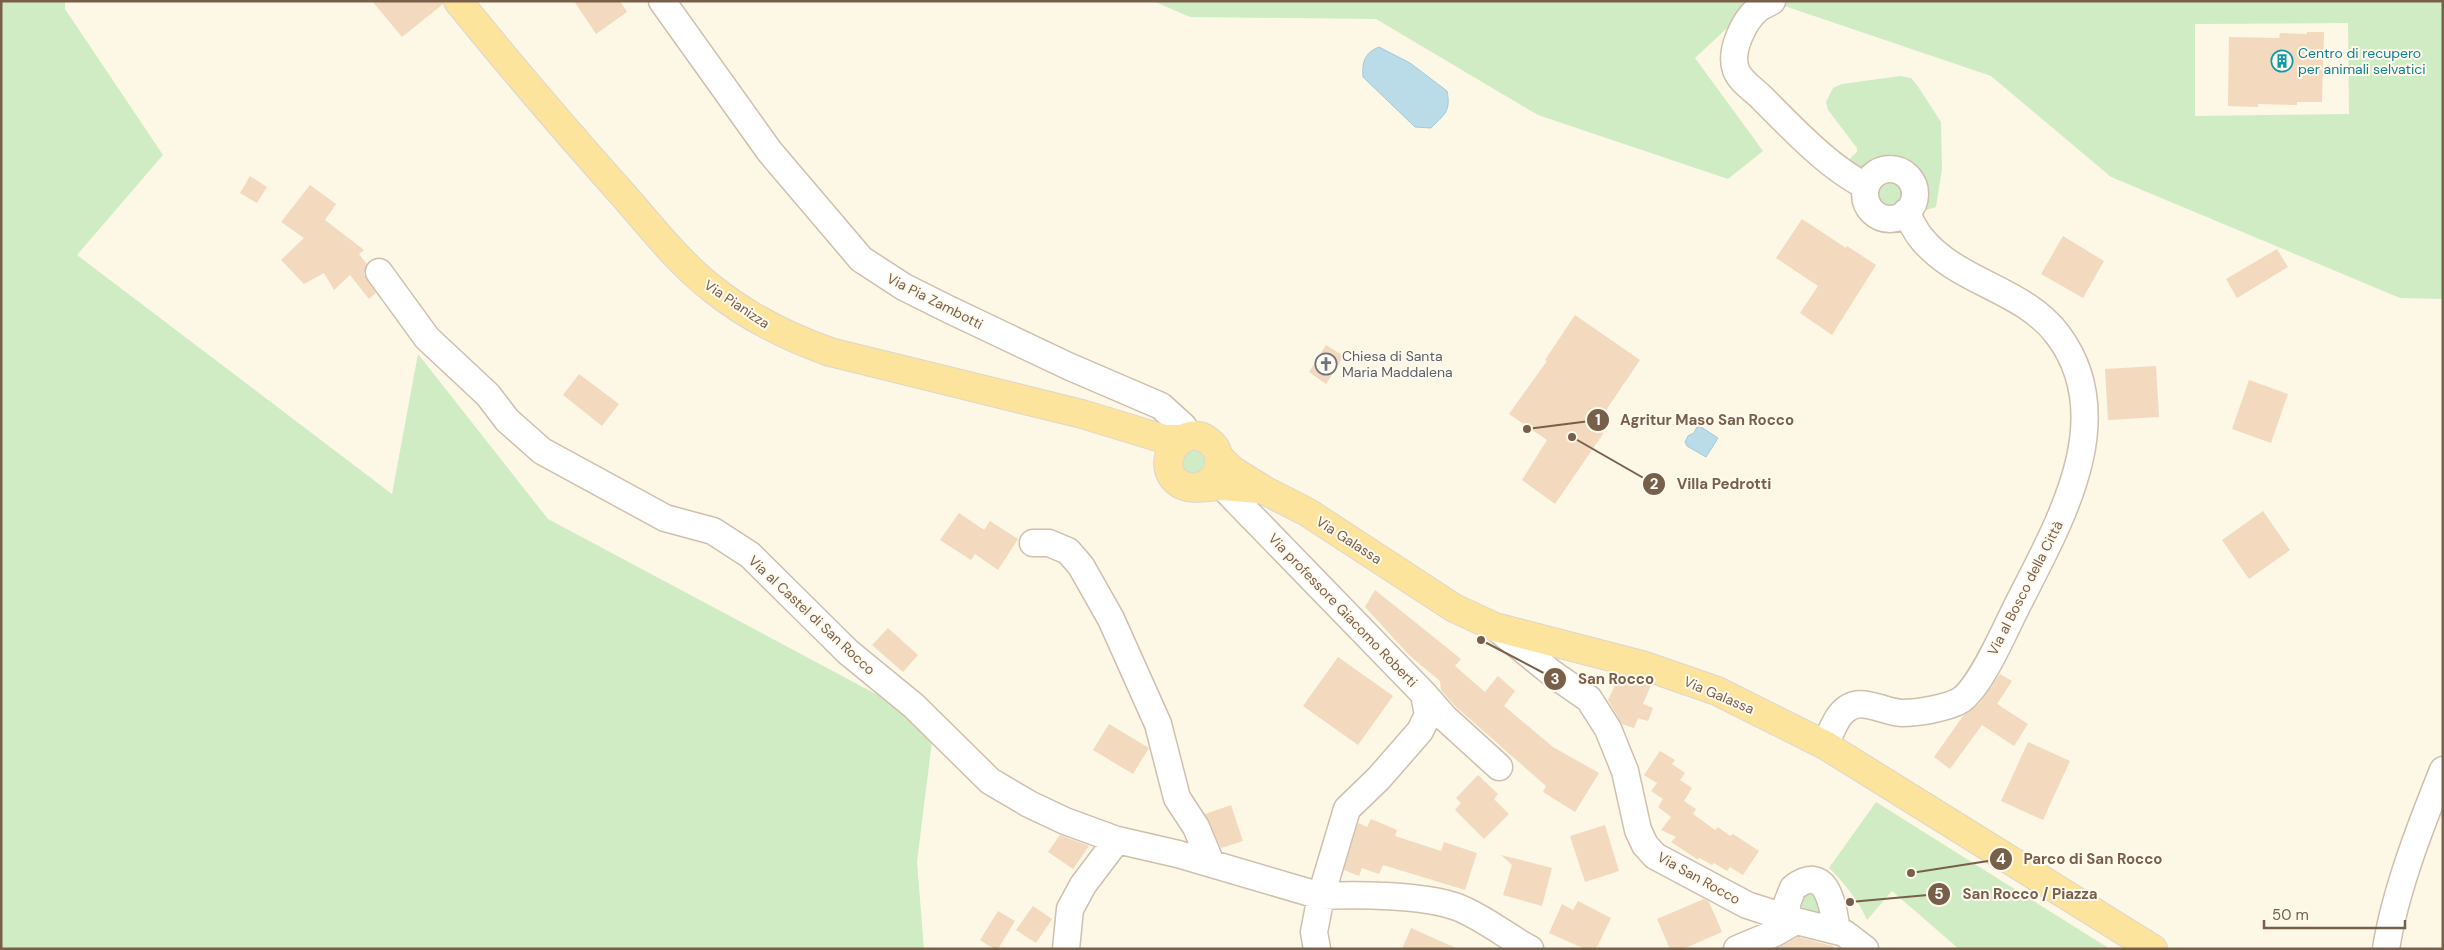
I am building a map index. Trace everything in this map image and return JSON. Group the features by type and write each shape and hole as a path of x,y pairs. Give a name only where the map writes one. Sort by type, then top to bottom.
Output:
{"main road":[{"name":"Via Pianizza","path":"458,1 549,112 687,267 714,290 746,313 799,341 830,352 1082,414 1164,439 1205,438 1216,449 1219,457"},
{"name":"Via Pianizza","path":"1129,429 1156,452 1176,481 1183,486 1210,487"},
{"path":"1168,467 1170,451 1186,438"},
{"path":"1210,487 1218,471 1219,457"},
{"name":"Via Galassa","path":"1219,457 1232,470 1266,491 1307,512 1454,608 1494,627 1642,665 1717,692 1826,745 2153,949"},
{"name":"Via Galassa","path":"1210,487 1266,491"}],"street":[{"name":"Via Pia Zambotti","path":"662,1 770,152 861,259 904,287 948,309 1068,366 1161,406 1183,426 1186,438"},
{"path":"1772,1 1759,9 1743,27 1735,49 1736,70 1744,81 1788,126 1849,178 1866,186"},
{"path":"1884,170 1901,172 1912,185 1913,201 1906,212 1895,218 1878,216 1867,204 1866,186 1876,173 1884,170"},
{"name":"Via al Bosco della Città","path":"1826,745 1841,714 1850,707 1862,703 1901,713 1946,707 1960,701 1969,693 2040,564 2061,518 2079,463 2083,440 2085,422 2082,392 2070,355 2058,336 2044,318 2027,306 1984,284 1944,258 1922,239 1906,212"},
{"name":"Via al Castel di San Rocco","path":"379,272 427,338 488,395 507,420 542,451 665,518 713,531 750,555 848,652 914,706 990,781 1038,808 1117,840 1211,863 1321,896 1344,895 1437,901 1459,908 1530,949"},
{"name":"Via professore Giacomo Roberti","path":"1210,487 1261,525 1444,717 1499,767"},
{"name":"Via professore Giacomo Roberti","path":"1261,525 1266,491"},
{"path":"1033,542 1049,543 1068,551 1081,566 1111,619 1158,724 1177,798 1196,827 1211,863"},
{"name":"Via San Rocco","path":"1494,627 1553,674 1589,699 1608,729 1625,771 1638,830 1645,845 1655,856 1747,905 1793,920 1837,931 1852,937 1866,949"},
{"name":"Via professore Giacomo Roberti","path":"1317,949 1314,932 1321,896 1347,809 1379,778 1420,731 1428,715 1424,694"},
{"path":"2386,949 2390,924 2435,809 2443,770"},
{"path":"1066,949 1070,908 1083,885 1117,840"},
{"path":"1737,949 1775,933 1793,920 1786,906 1793,888 1805,882 1822,884 1831,896 1837,931"}],"green space":[{"path":"1,1 65,1 65,9 163,155 77,255 392,494 418,354 548,519 934,725 917,862 924,949 1,949"},
{"path":"1153,1 1756,1 1695,58 1763,151 1728,179 1538,115 1376,19 1190,17"},
{"path":"1770,1 2443,1 2443,299 2400,298 2111,177 1991,76","holes":["2348,23 2349,114 2195,116 2195,24"]},
{"path":"1900,76 1911,78 1941,122 1942,169 1936,207 1927,210 1922,205 1925,185 1922,177 1915,167 1905,159 1888,156 1862,172 1845,163 1857,152 1857,148 1828,110 1826,102 1833,88 1842,84"},
{"path":"1892,181 1901,185 1905,194 1901,203 1892,207 1883,203 1879,194 1883,185"},
{"path":"1190,447 1208,454 1205,473 1187,476 1179,458"},
{"path":"1876,802 2110,949 1959,949 1892,891 1867,920 1851,892 1829,868"},
{"path":"1808,892 1816,894 1821,910 1815,915 1802,911 1800,900"}],"water":[{"path":"1379,47 1410,63 1447,91 1448,103 1446,112 1431,128 1415,127 1363,77 1363,67 1367,55"},
{"path":"1698,425 1718,438 1706,457 1687,446 1685,442 1688,436 1694,433"}],"building":[{"path":"372,1 443,1 443,4 402,37"},
{"path":"574,1 620,1 627,12 596,34"},
{"path":"2307,32 2324,32 2322,102 2297,102 2297,105 2258,104 2258,107 2228,106 2229,37 2279,38 2280,33 2307,34"},
{"path":"250,176 267,187 257,203 240,193"},
{"path":"310,185 336,204 325,220 364,250 359,254 367,264 364,274 376,293 369,299 350,275 334,290 324,273 304,284 281,260 304,238 281,222"},
{"path":"1802,219 1876,265 1832,335 1800,313 1818,286 1776,258"},
{"path":"2063,236 2104,261 2083,298 2041,274"},
{"path":"2277,249 2288,267 2237,298 2226,279"},
{"path":"1575,315 1640,360 1600,419 1603,434 1555,504 1522,480 1547,440 1509,414 1547,361 1545,360"},
{"name":"Chiesa di Santa Maria Maddalena","path":"1326,345 1344,356 1326,384 1309,372"},
{"path":"2156,366 2159,417 2108,420 2105,369"},
{"path":"579,374 619,404 602,426 563,395"},
{"path":"2249,380 2288,394 2271,443 2232,429"},
{"path":"2263,511 2290,550 2249,579 2222,540"},
{"path":"959,513 984,530 990,521 1018,539 998,570 975,554 971,560 940,540"},
{"path":"1375,590 1461,659 1455,666 1485,692 1498,676 1515,691 1504,706 1553,747 1599,773 1575,812 1543,792 1546,786 1455,706 1441,690 1440,681 1410,656 1365,607"},
{"path":"888,628 918,655 903,672 872,645"},
{"path":"1338,657 1393,696 1358,745 1303,706"},
{"path":"2000,674 2012,681 1997,704 2028,724 2014,746 1982,725 1950,769 1934,757 1963,716 1980,703"},
{"path":"1620,675 1651,685 1643,704 1653,708 1648,721 1638,718 1634,728 1622,724 1608,700"},
{"path":"1109,724 1149,748 1133,774 1093,750"},
{"path":"2028,742 2070,761 2043,820 2001,801"},
{"path":"1660,751 1675,760 1672,764 1685,773 1680,780 1692,788 1684,801 1696,809 1693,814 1715,830 1718,827 1730,836 1733,834 1759,851 1743,875 1730,867 1727,871 1714,863 1712,865 1700,858 1697,859 1671,842 1676,837 1661,830 1671,817 1658,807 1663,799 1651,791 1657,783 1644,775"},
{"path":"1478,775 1498,794 1494,799 1509,814 1484,839 1455,810 1461,803 1456,798"},
{"path":"1231,805 1243,841 1221,848 1205,814"},
{"path":"1371,819 1397,830 1395,836 1441,851 1444,842 1477,853 1465,890 1383,865 1379,874 1362,868 1359,876 1344,870 1358,823 1367,827"},
{"path":"1605,825 1619,871 1585,882 1570,836"},
{"path":"1060,835 1089,846 1073,869 1048,852"},
{"path":"1501,855 1552,868 1542,906 1503,895 1512,865"},
{"path":"1704,899 1709,902 1722,932 1683,949 1670,949 1657,919"},
{"path":"1578,901 1611,918 1596,949 1585,949 1549,933 1562,904 1573,910"},
{"path":"1033,906 1052,919 1036,943 1016,930"},
{"path":"998,911 1015,921 998,949 994,949 980,940"},
{"path":"1411,928 1458,949 1402,949"},
{"path":"1798,937 1833,946 1834,949 1776,949"}],"place":[{"name":"Centro di recupero per animali selvatici","path":"2282,61"},
{"name":"Chiesa di Santa Maria Maddalena","path":"1326,364"},
{"name":"Agritur Maso San Rocco","path":"1527,429"},
{"name":"Villa Pedrotti","path":"1572,437"},
{"name":"San Rocco","path":"1481,640"},
{"name":"Parco di San Rocco","path":"1911,873"},
{"name":"San Rocco / Piazza","path":"1850,902"}]}
